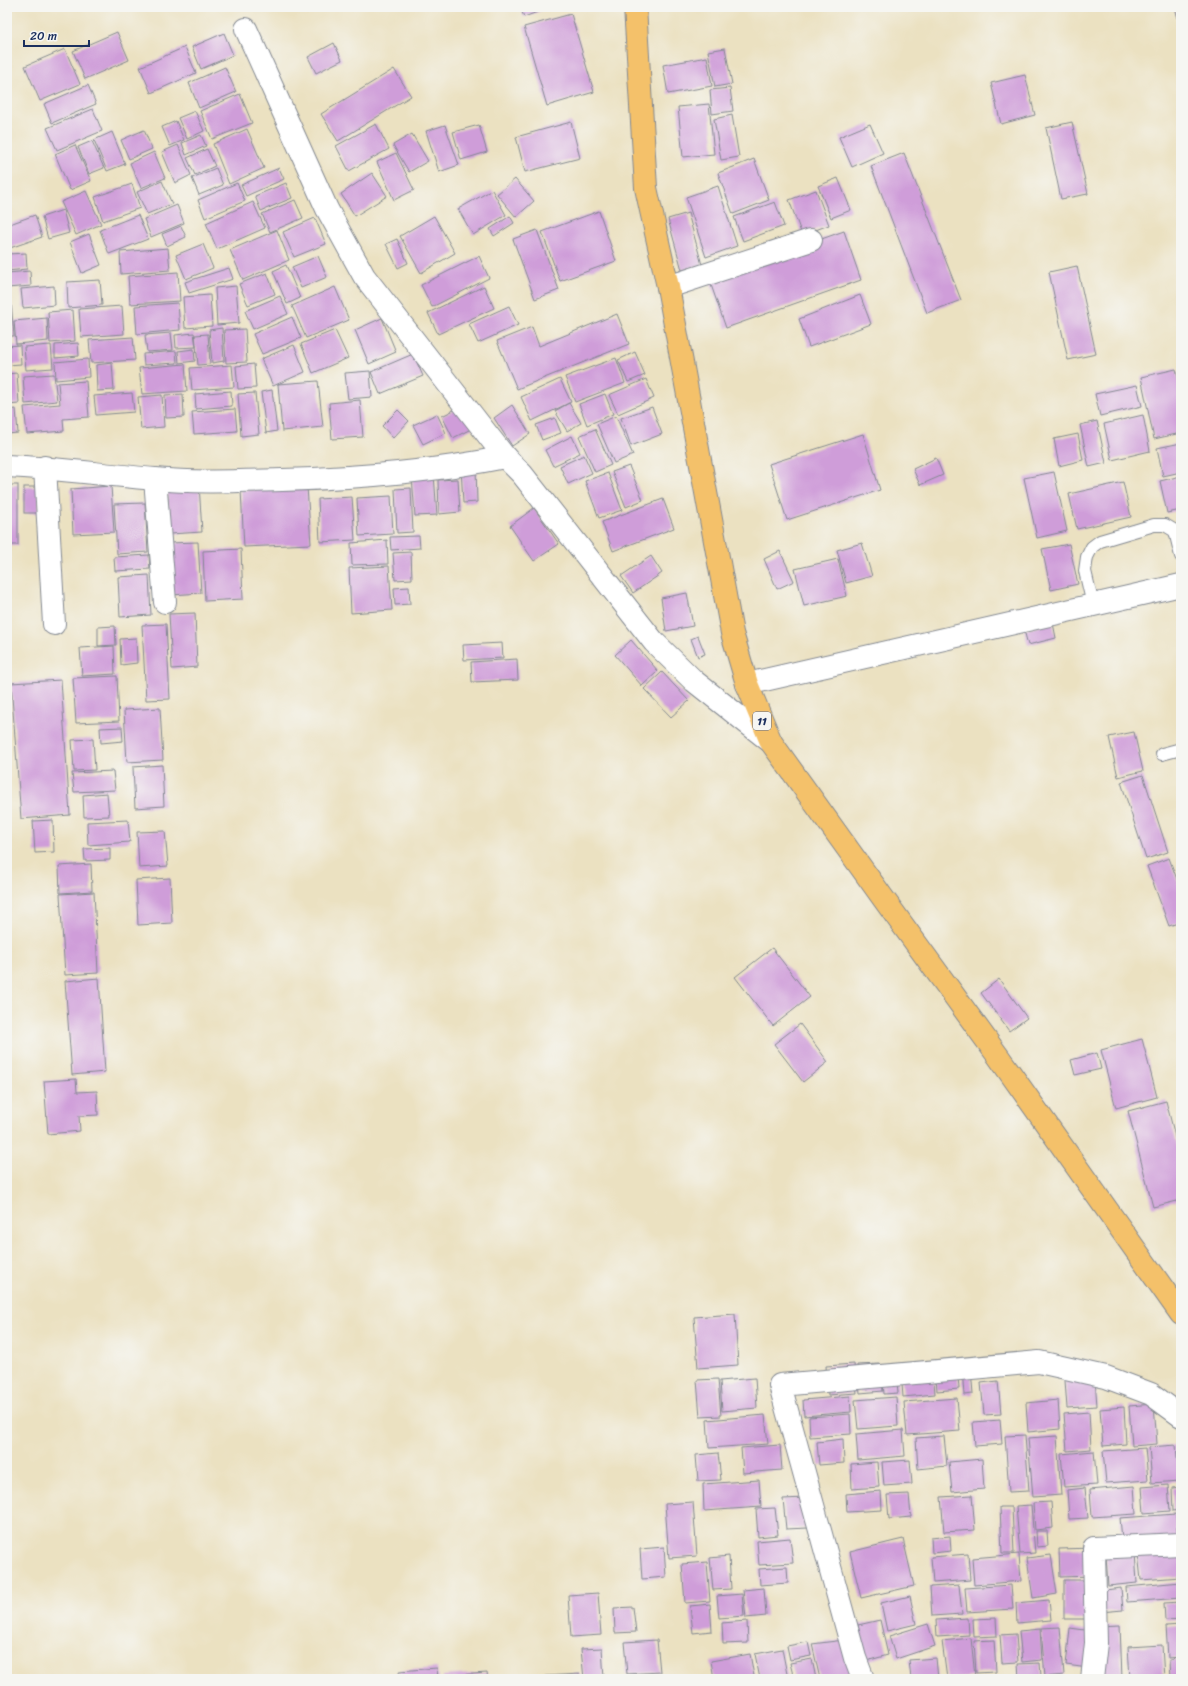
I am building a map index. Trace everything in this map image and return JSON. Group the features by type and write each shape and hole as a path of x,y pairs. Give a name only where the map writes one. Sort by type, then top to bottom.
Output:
{"highway":[{"name":"11","path":"635,7 646,188 668,288 732,633 747,684 771,742 882,898 1003,1062 1181,1314"}],"street":[{"path":"246,29 327,209 364,276 505,457 522,474 654,642 694,681 771,742"},
{"path":"668,288 811,240"},
{"path":"7,466 45,467 155,479 218,482 409,473 472,464 505,457"},
{"path":"45,467 54,624"},
{"path":"155,479 165,602"},
{"path":"747,684 1181,585"},
{"path":"863,1679 780,1385 1039,1362 1106,1378 1151,1394 1181,1416"},
{"path":"1092,1679 1096,1643 1094,1548 1181,1544"}],"lane":[{"path":"1093,605 1085,571 1087,558 1092,547 1100,541 1154,524 1165,525 1175,531 1181,556"},
{"path":"1162,754 1181,749"}],"building":[{"path":"520,7 551,7 524,17"},
{"path":"1175,7 1181,7 1180,27"},
{"path":"571,14 594,92 547,106 524,27"},
{"path":"117,32 129,60 85,79 73,51"},
{"path":"224,33 233,55 201,69 192,47"},
{"path":"334,43 342,60 316,73 308,57"},
{"path":"185,47 196,73 151,93 140,67"},
{"path":"725,48 732,84 715,87 708,51"},
{"path":"65,49 80,84 40,101 25,66"},
{"path":"707,57 712,86 668,94 663,65"},
{"path":"225,67 236,92 199,108 189,83"},
{"path":"394,69 411,96 338,141 321,114"},
{"path":"1025,75 1035,115 1001,124 991,83"},
{"path":"88,85 96,104 52,123 44,104"},
{"path":"730,88 733,111 712,114 710,90"},
{"path":"240,94 252,123 212,139 200,111"},
{"path":"709,104 714,154 683,157 678,107"},
{"path":"93,109 102,131 57,150 47,128"},
{"path":"195,111 204,131 187,139 178,118"},
{"path":"732,115 739,157 721,160 714,119"},
{"path":"176,121 184,140 170,146 162,127"},
{"path":"571,122 580,158 525,172 516,137"},
{"path":"1072,122 1088,194 1061,199 1046,128"},
{"path":"376,124 389,149 349,171 336,146"},
{"path":"870,124 883,153 852,167 839,137"},
{"path":"445,125 459,165 439,172 426,131"},
{"path":"479,125 487,152 461,160 453,132"},
{"path":"247,129 264,168 229,184 213,144"},
{"path":"144,130 152,149 129,159 121,140"},
{"path":"112,132 125,164 107,171 94,140"},
{"path":"412,134 428,161 409,172 393,145"},
{"path":"201,135 206,146 186,155 182,143"},
{"path":"92,141 104,168 89,174 78,147"},
{"path":"75,145 91,181 70,190 55,154"},
{"path":"178,145 191,175 175,183 162,152"},
{"path":"207,149 215,166 195,175 187,158"},
{"path":"154,152 165,178 141,188 130,163"},
{"path":"396,153 414,190 394,200 377,162"},
{"path":"904,153 961,300 927,313 871,166"},
{"path":"754,159 769,200 733,214 718,173"},
{"path":"216,168 223,185 199,195 192,178"},
{"path":"279,168 284,179 246,196 241,185"},
{"path":"372,173 387,196 355,216 341,194"},
{"path":"838,178 851,210 831,218 818,186"},
{"path":"515,179 534,201 516,217 497,194"},
{"path":"162,181 172,204 147,214 137,192"},
{"path":"237,183 245,201 205,218 198,200"},
{"path":"286,183 292,198 261,211 255,196"},
{"path":"132,184 140,208 103,221 95,197"},
{"path":"718,186 737,246 706,257 686,197"},
{"path":"492,190 506,215 473,235 458,209"},
{"path":"816,190 829,225 802,235 789,200"},
{"path":"86,191 101,224 76,235 61,202"},
{"path":"295,200 303,218 270,232 262,214"},
{"path":"253,202 265,228 217,249 206,223"},
{"path":"775,202 784,226 743,241 734,217"},
{"path":"177,205 184,223 151,237 144,219"},
{"path":"63,210 69,233 48,239 42,217"},
{"path":"599,211 616,261 560,281 542,232"},
{"path":"688,213 702,265 682,270 668,219"},
{"path":"35,215 42,237 7,249 7,225"},
{"path":"138,215 148,239 109,254 100,230"},
{"path":"434,216 455,253 421,273 400,236"},
{"path":"510,216 514,223 494,236 490,229"},
{"path":"315,218 326,244 294,257 283,232"},
{"path":"181,226 186,237 167,246 162,234"},
{"path":"277,230 289,260 243,280 230,250"},
{"path":"537,230 559,290 535,299 513,239"},
{"path":"844,231 861,280 726,328 709,279"},
{"path":"89,234 101,265 82,273 70,242"},
{"path":"397,239 408,263 398,268 386,244"},
{"path":"203,244 213,268 186,279 176,255"},
{"path":"168,248 170,270 121,274 120,252"},
{"path":"26,253 27,269 7,271 7,254"},
{"path":"318,256 327,277 301,288 292,267"},
{"path":"479,256 489,278 432,307 421,285"},
{"path":"286,265 300,298 287,304 273,271"},
{"path":"1077,266 1096,354 1068,360 1049,272"},
{"path":"229,268 233,279 189,293 185,282"},
{"path":"30,271 31,286 7,288 7,273"},
{"path":"178,272 180,301 130,304 128,276"},
{"path":"267,273 275,294 248,305 239,284"},
{"path":"100,280 102,305 68,308 67,282"},
{"path":"54,286 55,305 23,308 21,289"},
{"path":"236,286 239,323 217,325 215,288"},
{"path":"484,286 494,308 438,334 428,313"},
{"path":"335,287 349,320 306,338 292,306"},
{"path":"210,295 212,326 185,328 183,297"},
{"path":"860,295 871,324 809,347 799,319"},
{"path":"280,296 288,314 253,329 245,311"},
{"path":"11,302 14,336 7,336 7,303"},
{"path":"178,303 180,330 137,334 135,306"},
{"path":"122,306 124,334 81,337 79,309"},
{"path":"509,306 518,325 478,343 469,324"},
{"path":"73,310 75,341 50,343 48,312"},
{"path":"617,314 629,344 517,389 497,341 532,327 539,346"},
{"path":"292,317 301,338 262,354 253,334"},
{"path":"47,318 48,341 16,344 14,321"},
{"path":"382,318 396,352 369,364 355,330"},
{"path":"222,328 224,361 212,363 209,330"},
{"path":"245,329 247,362 226,363 224,330"},
{"path":"335,330 348,358 313,373 301,344"},
{"path":"171,333 173,350 147,352 145,335"},
{"path":"194,333 196,347 176,348 175,335"},
{"path":"208,334 210,364 198,365 195,335"},
{"path":"133,337 135,360 91,363 89,340"},
{"path":"78,343 79,356 55,358 55,345"},
{"path":"20,345 21,364 7,365 7,346"},
{"path":"51,345 53,368 26,370 24,347"},
{"path":"294,345 305,372 273,386 261,359"},
{"path":"194,349 195,361 179,363 178,351"},
{"path":"176,351 177,363 144,365 143,354"},
{"path":"635,352 645,375 628,382 618,360"},
{"path":"413,354 423,376 380,394 371,372"},
{"path":"616,358 625,383 575,402 565,377"},
{"path":"88,359 89,377 56,380 55,362"},
{"path":"112,363 114,390 97,391 96,365"},
{"path":"185,364 187,391 142,394 139,368"},
{"path":"254,364 256,388 238,389 236,366"},
{"path":"232,365 234,387 192,390 190,368"},
{"path":"1176,369 1181,389 1181,433 1154,439 1141,377"},
{"path":"370,371 372,397 348,399 345,373"},
{"path":"17,373 19,404 7,405 7,374"},
{"path":"54,374 57,401 25,404 23,376"},
{"path":"560,379 571,402 532,421 521,397"},
{"path":"646,379 654,398 618,414 609,395"},
{"path":"86,381 89,417 63,419 64,431 27,434 24,407 60,404 58,383"},
{"path":"318,381 323,427 282,431 278,384"},
{"path":"1137,385 1142,406 1100,416 1095,394"},
{"path":"272,390 277,431 266,433 261,392"},
{"path":"231,391 232,406 196,409 195,394"},
{"path":"132,393 134,412 96,415 94,396"},
{"path":"255,393 259,434 241,436 238,394"},
{"path":"183,394 184,417 166,418 165,395"},
{"path":"605,394 613,414 587,425 579,404"},
{"path":"162,395 164,427 141,429 138,397"},
{"path":"360,400 363,437 332,439 329,403"},
{"path":"569,403 581,423 567,431 555,411"},
{"path":"512,405 530,434 512,446 494,418"},
{"path":"462,406 473,428 453,438 442,416"},
{"path":"652,407 662,434 631,446 621,418"},
{"path":"16,409 18,433 7,434 7,410"},
{"path":"235,409 237,431 194,434 192,412"},
{"path":"398,410 409,421 393,438 382,426"},
{"path":"437,414 446,433 423,444 413,425"},
{"path":"1143,415 1150,451 1112,460 1104,424"},
{"path":"616,416 633,455 614,463 597,424"},
{"path":"555,418 561,433 542,440 536,425"},
{"path":"1097,421 1106,463 1089,467 1080,425"},
{"path":"595,429 611,465 595,472 579,436"},
{"path":"863,434 880,490 787,520 769,464"},
{"path":"1078,434 1083,460 1059,466 1054,439"},
{"path":"572,436 580,453 553,466 545,450"},
{"path":"1181,443 1181,472 1163,476 1157,448"},
{"path":"584,455 592,473 568,484 560,466"},
{"path":"936,458 943,475 920,485 913,469"},
{"path":"629,466 643,500 626,507 612,472"},
{"path":"476,467 477,502 463,503 461,468"},
{"path":"1054,472 1067,531 1037,538 1024,478"},
{"path":"608,473 622,510 599,518 585,481"},
{"path":"434,474 437,515 415,516 412,476"},
{"path":"1181,476 1181,510 1167,513 1160,481"},
{"path":"458,479 460,512 439,514 438,480"},
{"path":"1123,482 1131,517 1077,529 1069,494"},
{"path":"199,484 202,532 170,534 167,485"},
{"path":"7,485 18,485 18,545 7,545"},
{"path":"111,486 114,532 73,534 71,489"},
{"path":"24,487 39,487 39,513 24,513"},
{"path":"307,487 311,544 244,547 241,490"},
{"path":"411,488 413,532 397,533 395,489"},
{"path":"391,496 393,534 359,536 357,498"},
{"path":"352,497 355,540 320,542 318,499"},
{"path":"663,499 674,528 613,551 602,522"},
{"path":"145,503 148,552 117,554 114,504"},
{"path":"534,508 559,544 534,561 510,526"},
{"path":"419,536 420,548 391,550 390,537"},
{"path":"387,540 388,564 352,565 351,543"},
{"path":"198,542 201,593 171,595 169,543"},
{"path":"862,543 872,576 846,583 837,550"},
{"path":"1069,544 1078,584 1051,590 1042,549"},
{"path":"241,549 243,599 205,601 203,551"},
{"path":"780,551 794,581 777,589 764,559"},
{"path":"411,552 412,579 395,580 393,553"},
{"path":"149,555 150,569 115,571 114,557"},
{"path":"651,556 662,573 633,593 621,576"},
{"path":"838,559 847,596 804,606 795,569"},
{"path":"389,566 392,610 351,613 349,568"},
{"path":"149,575 151,615 120,617 118,577"},
{"path":"409,587 410,604 395,605 394,588"},
{"path":"687,593 693,626 666,631 661,598"},
{"path":"195,613 197,667 172,669 169,614"},
{"path":"1053,623 1056,638 1028,645 1024,630"},
{"path":"166,624 170,699 146,700 142,625"},
{"path":"115,626 116,645 98,646 98,627"},
{"path":"698,636 705,654 698,657 691,639"},
{"path":"136,638 137,663 121,665 120,639"},
{"path":"631,640 658,671 642,686 615,655"},
{"path":"502,643 503,658 464,660 463,645"},
{"path":"114,646 115,674 82,676 80,648"},
{"path":"517,659 518,680 472,682 471,662"},
{"path":"662,672 689,701 671,717 644,689"},
{"path":"117,676 119,721 76,723 73,678"},
{"path":"61,680 70,815 21,819 11,683"},
{"path":"160,708 163,760 127,762 124,710"},
{"path":"122,727 123,741 101,743 100,728"},
{"path":"1134,732 1143,771 1118,777 1109,737"},
{"path":"93,739 95,770 74,771 72,740"},
{"path":"162,765 164,806 135,808 133,767"},
{"path":"113,771 115,790 74,792 72,773"},
{"path":"1143,775 1168,852 1146,859 1121,782"},
{"path":"107,793 109,816 84,817 83,795"},
{"path":"53,820 54,852 35,853 33,821"},
{"path":"128,820 130,842 88,845 87,822"},
{"path":"165,831 168,866 139,868 137,832"},
{"path":"110,848 110,860 85,861 84,849"},
{"path":"1169,858 1181,890 1181,922 1169,926 1147,866"},
{"path":"91,864 92,891 60,893 59,866"},
{"path":"170,878 172,923 138,925 136,880"},
{"path":"94,892 98,973 65,975 60,894"},
{"path":"772,948 810,997 773,1026 735,977"},
{"path":"99,978 105,1072 72,1075 65,981"},
{"path":"999,979 1027,1018 1009,1031 981,993"},
{"path":"800,1024 828,1062 803,1082 774,1044"},
{"path":"1142,1039 1157,1097 1116,1108 1101,1050"},
{"path":"1097,1053 1101,1069 1075,1075 1071,1060"},
{"path":"76,1079 77,1092 97,1091 98,1115 79,1116 80,1131 48,1134 44,1081"},
{"path":"1166,1101 1181,1160 1181,1200 1153,1207 1128,1111"},
{"path":"735,1314 738,1365 698,1368 694,1317"},
{"path":"957,1362 959,1389 937,1391 935,1364"},
{"path":"854,1364 857,1393 828,1395 826,1366"},
{"path":"880,1364 883,1391 860,1393 857,1365"},
{"path":"1094,1365 1097,1406 1067,1408 1064,1367"},
{"path":"933,1368 935,1394 903,1397 901,1371"},
{"path":"896,1369 898,1393 884,1394 882,1370"},
{"path":"962,1369 971,1369 973,1394 964,1395"},
{"path":"755,1378 757,1408 722,1411 720,1381"},
{"path":"718,1379 721,1416 700,1417 697,1380"},
{"path":"998,1381 1001,1414 984,1415 981,1383"},
{"path":"850,1396 851,1412 804,1416 803,1400"},
{"path":"896,1397 898,1426 858,1429 855,1400"},
{"path":"957,1398 960,1431 907,1435 904,1402"},
{"path":"1058,1400 1060,1429 1028,1432 1026,1403"},
{"path":"1154,1404 1157,1444 1132,1446 1129,1406"},
{"path":"1124,1407 1126,1444 1103,1446 1100,1409"},
{"path":"1089,1412 1091,1449 1067,1451 1064,1414"},
{"path":"850,1414 851,1434 810,1437 809,1417"},
{"path":"765,1415 768,1444 709,1448 707,1420"},
{"path":"1000,1420 1002,1444 975,1446 973,1422"},
{"path":"903,1430 905,1456 858,1460 856,1434"},
{"path":"1025,1435 1029,1491 1009,1492 1005,1436"},
{"path":"944,1436 947,1466 918,1469 916,1438"},
{"path":"1057,1436 1061,1495 1033,1497 1028,1438"},
{"path":"843,1439 844,1463 819,1465 817,1442"},
{"path":"780,1445 782,1470 743,1473 741,1448"},
{"path":"1176,1445 1179,1481 1152,1483 1149,1447"},
{"path":"1145,1448 1148,1480 1106,1483 1103,1451"},
{"path":"1094,1451 1097,1485 1064,1487 1061,1454"},
{"path":"718,1453 721,1480 698,1481 696,1455"},
{"path":"982,1459 984,1489 952,1492 949,1462"},
{"path":"910,1460 912,1484 884,1486 882,1462"},
{"path":"877,1462 879,1487 852,1489 851,1464"},
{"path":"759,1480 761,1507 704,1511 703,1484"},
{"path":"1168,1485 1170,1511 1144,1513 1142,1487"},
{"path":"1134,1486 1136,1514 1092,1517 1090,1490"},
{"path":"1181,1487 1181,1510 1173,1511 1172,1488"},
{"path":"1085,1488 1088,1518 1069,1519 1067,1490"},
{"path":"881,1491 882,1510 847,1512 846,1494"},
{"path":"909,1494 911,1517 889,1519 887,1495"},
{"path":"972,1495 975,1530 944,1532 941,1497"},
{"path":"805,1498 808,1528 786,1529 783,1499"},
{"path":"693,1502 697,1556 669,1558 665,1504"},
{"path":"1051,1502 1053,1528 1035,1530 1033,1503"},
{"path":"1031,1505 1035,1553 1020,1554 1016,1506"},
{"path":"1000,1507 1012,1507 1014,1553 1002,1553"},
{"path":"775,1508 778,1535 758,1537 756,1509"},
{"path":"1176,1514 1178,1544 1123,1549 1120,1518"},
{"path":"1036,1531 1047,1531 1048,1546 1037,1547"},
{"path":"950,1536 951,1551 932,1553 931,1538"},
{"path":"790,1538 793,1563 759,1565 757,1541"},
{"path":"903,1539 914,1586 861,1598 850,1552"},
{"path":"664,1547 666,1577 642,1579 640,1549"},
{"path":"1094,1548 1095,1576 1060,1577 1059,1549"},
{"path":"1181,1549 1181,1577 1141,1580 1138,1553"},
{"path":"1135,1552 1137,1583 1108,1586 1106,1555"},
{"path":"968,1554 970,1580 933,1583 931,1557"},
{"path":"1019,1554 1021,1581 974,1585 972,1558"},
{"path":"1051,1555 1057,1594 1033,1598 1027,1558"},
{"path":"729,1556 731,1589 713,1590 710,1558"},
{"path":"707,1562 710,1601 685,1603 682,1564"},
{"path":"787,1567 788,1583 760,1585 759,1569"},
{"path":"1064,1580 1093,1580 1094,1619 1064,1619"},
{"path":"1181,1582 1181,1598 1127,1602 1126,1587"},
{"path":"959,1585 962,1614 932,1616 930,1587"},
{"path":"1011,1585 1013,1609 967,1612 965,1588"},
{"path":"764,1588 766,1616 746,1618 743,1590"},
{"path":"1121,1588 1123,1610 1100,1612 1097,1591"},
{"path":"598,1593 601,1635 571,1637 568,1595"},
{"path":"742,1594 744,1616 719,1618 717,1596"},
{"path":"910,1596 916,1624 887,1631 881,1603"},
{"path":"1049,1600 1051,1620 1017,1623 1016,1603"},
{"path":"1181,1602 1181,1619 1165,1620 1164,1603"},
{"path":"710,1604 712,1631 693,1633 690,1606"},
{"path":"633,1607 636,1632 615,1633 614,1608"},
{"path":"968,1618 969,1635 937,1637 936,1620"},
{"path":"996,1618 997,1636 974,1637 973,1619"},
{"path":"880,1620 888,1655 866,1661 858,1625"},
{"path":"747,1621 748,1643 723,1644 722,1623"},
{"path":"928,1624 935,1646 896,1659 889,1636"},
{"path":"1120,1625 1122,1679 1100,1679 1098,1626"},
{"path":"1181,1625 1181,1657 1168,1658 1166,1626"},
{"path":"1060,1627 1064,1675 1045,1677 1041,1628"},
{"path":"1070,1628 1092,1631 1088,1668 1066,1665"},
{"path":"1040,1629 1042,1660 1022,1662 1019,1631"},
{"path":"1016,1634 1018,1662 1002,1663 1000,1635"},
{"path":"971,1638 975,1677 947,1679 942,1641"},
{"path":"657,1640 660,1672 627,1674 624,1642"},
{"path":"844,1640 852,1679 820,1679 812,1644"},
{"path":"994,1640 996,1672 976,1673 974,1641"},
{"path":"808,1642 811,1656 790,1660 787,1646"},
{"path":"1162,1645 1164,1679 1130,1679 1128,1647"},
{"path":"602,1648 604,1679 584,1679 581,1649"},
{"path":"782,1649 788,1679 760,1679 755,1654"},
{"path":"750,1654 754,1676 735,1679 714,1679 711,1661"},
{"path":"936,1658 938,1679 911,1679 909,1660"},
{"path":"812,1659 816,1679 794,1679 790,1663"},
{"path":"1181,1659 1181,1679 1170,1679 1169,1660"},
{"path":"1040,1663 1041,1676 1019,1678 1018,1664"},
{"path":"437,1668 438,1679 400,1679 399,1671"},
{"path":"487,1673 488,1679 443,1679 443,1676"},
{"path":"580,1674 580,1679 546,1679 545,1676"}]}
